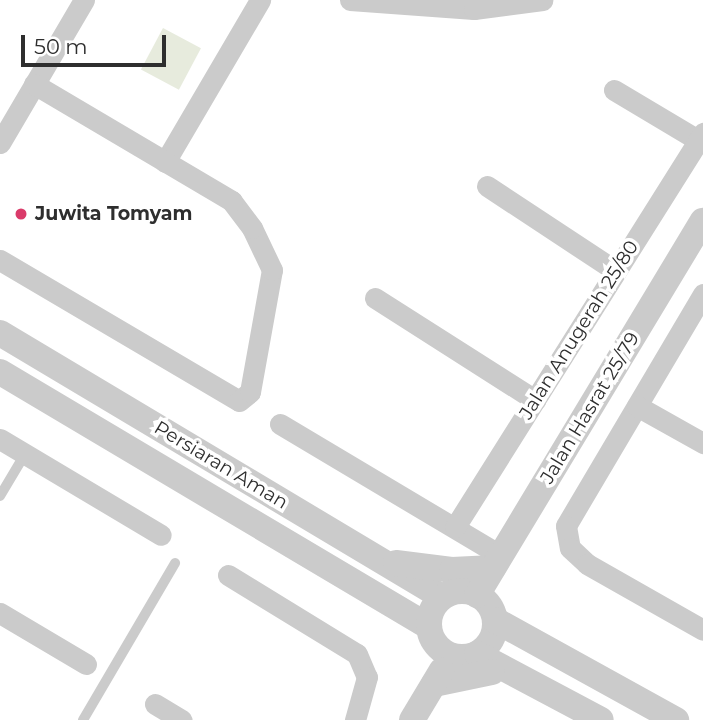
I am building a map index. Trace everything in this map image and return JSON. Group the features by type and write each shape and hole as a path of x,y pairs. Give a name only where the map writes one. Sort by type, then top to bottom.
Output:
{"street":[{"path":"0,143 84,0"},
{"path":"166,162 260,0"},
{"path":"350,0 474,9 542,0"},
{"path":"0,260 239,401 250,392 272,270 232,201 34,84"},
{"path":"614,90 701,136"},
{"name":"Jalan Anugerah 25/80","path":"455,527 701,136"},
{"path":"487,186 616,271"},
{"name":"Jalan Hasrat 25/79","path":"477,595 703,221"},
{"path":"703,294 566,526 570,548 587,564 703,630"},
{"path":"375,298 535,400"},
{"name":"Persiaran Aman","path":"0,333 442,597"},
{"name":"Persiaran Aman","path":"0,372 429,627"},
{"path":"64,410 80,381"},
{"path":"637,406 703,443"},
{"path":"280,424 455,527 497,562"},
{"path":"0,439 161,535"},
{"path":"380,560 419,568 497,562"},
{"path":"228,575 357,654 367,677 363,704 355,720"},
{"path":"477,654 491,640 495,620 492,610 477,595 459,591 442,597 434,605 429,627 435,644 450,656 477,654 602,720"},
{"path":"0,613 86,664"},
{"path":"495,620 676,720"},
{"path":"412,720 450,656"},
{"path":"434,684 484,671 512,673"},
{"path":"602,720 590,692 600,684 617,687"},
{"path":"155,704 182,720"}],"lane":[{"path":"0,496 25,454"},
{"path":"83,720 175,563"}],"shaded area":[{"path":"163,28 201,48 179,90 141,69"}],"place":[{"name":"Juwita Tomyam","path":"21,214"}]}
